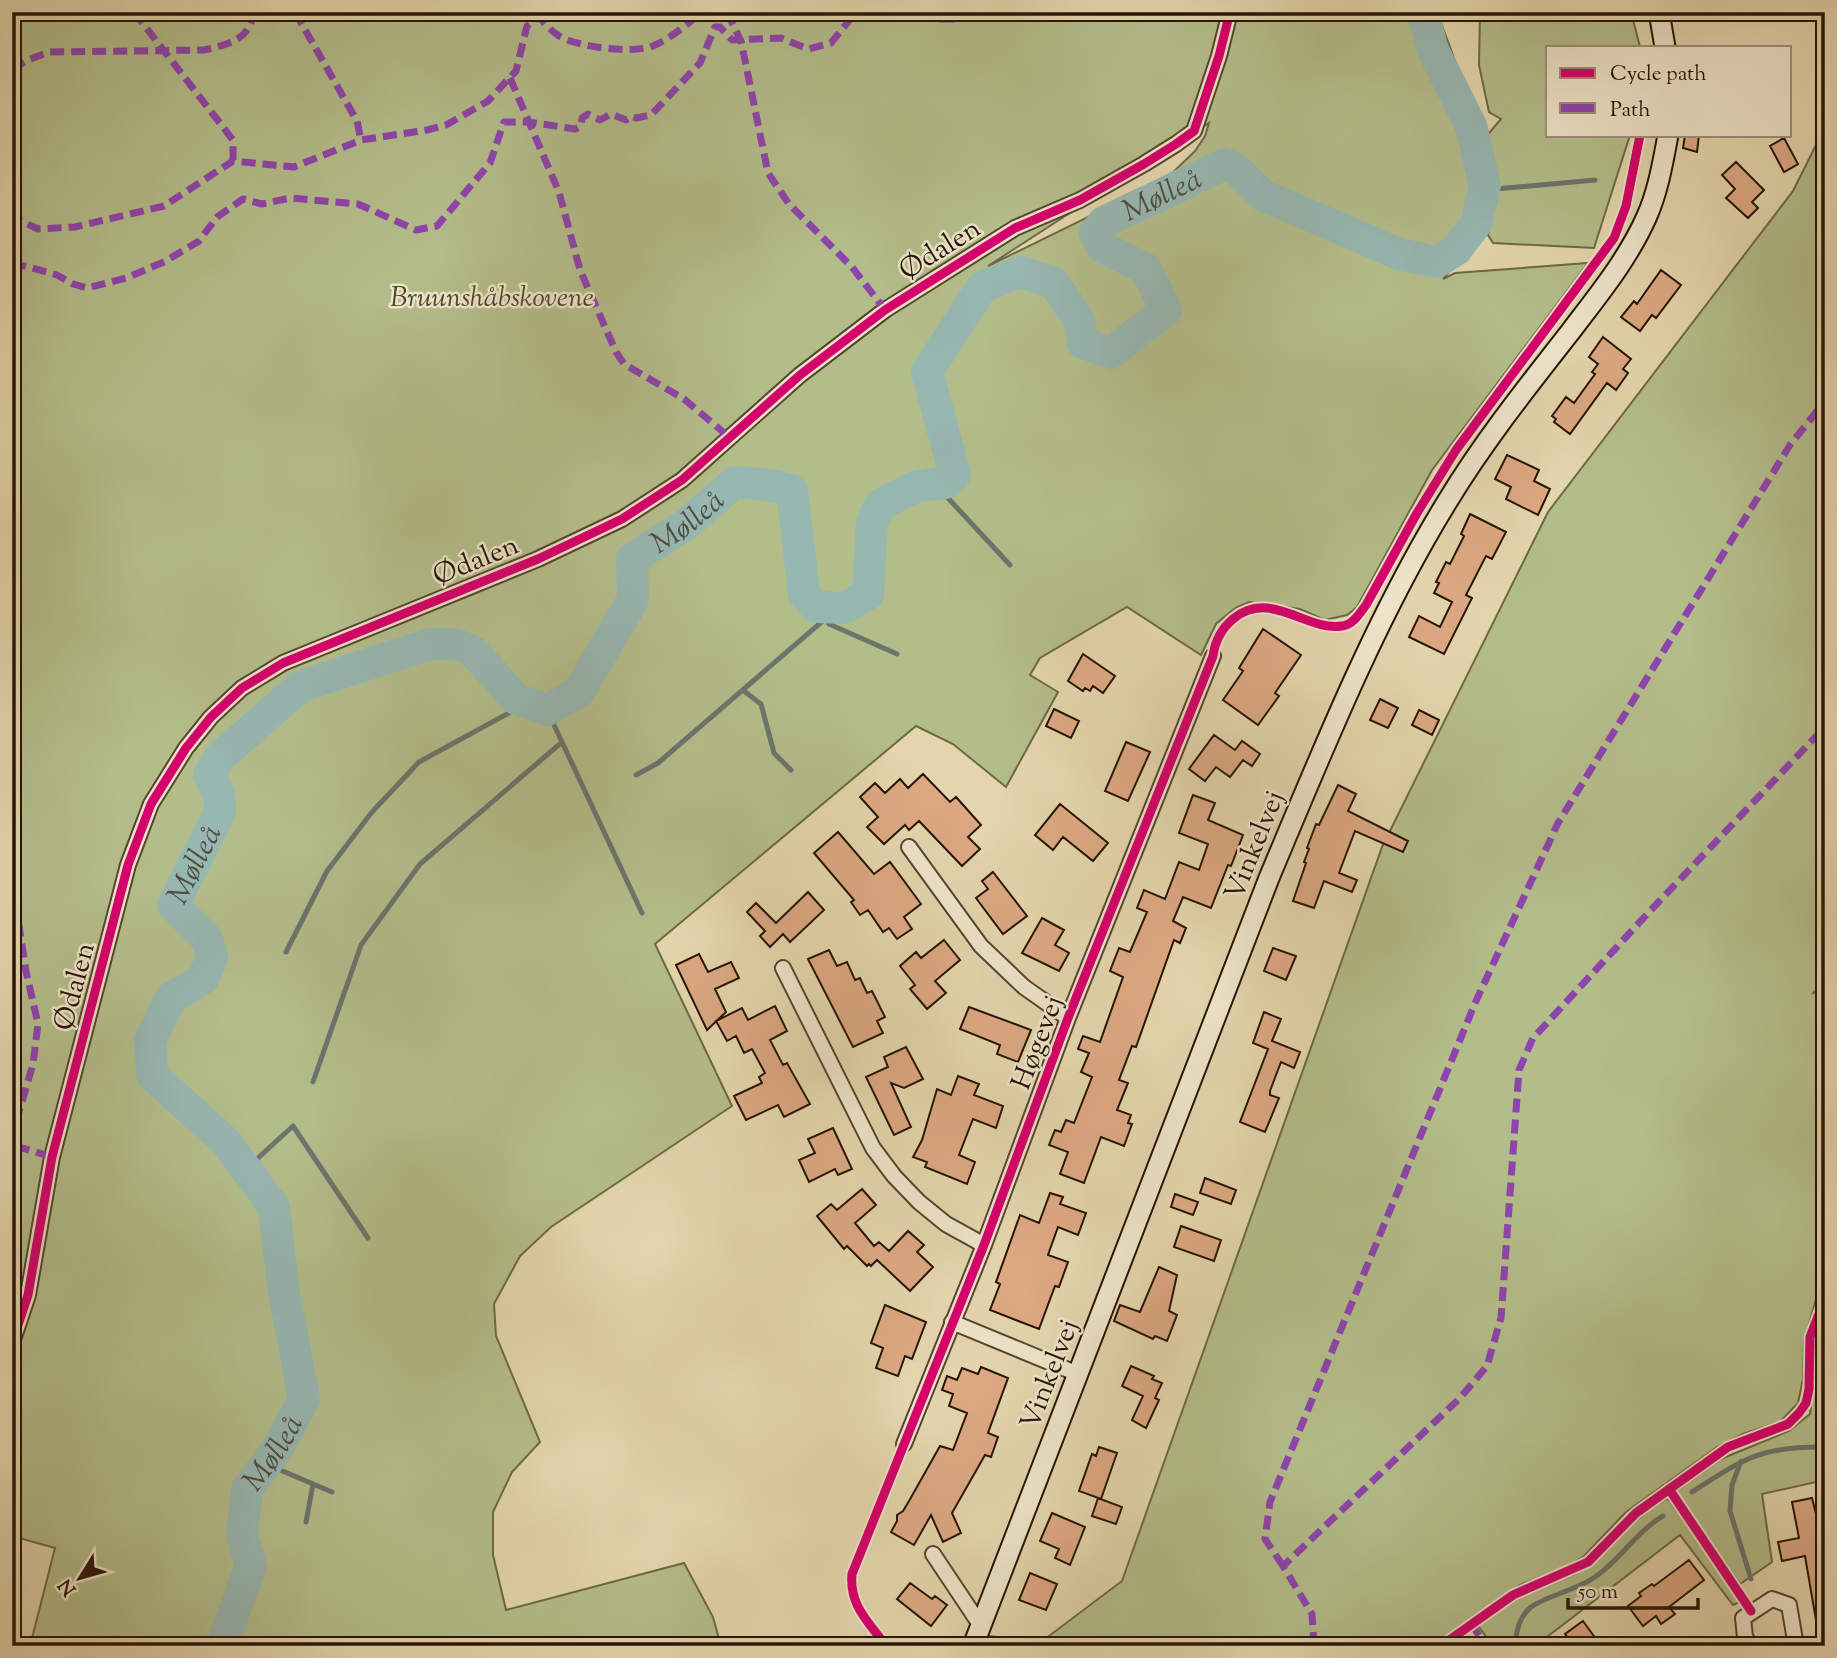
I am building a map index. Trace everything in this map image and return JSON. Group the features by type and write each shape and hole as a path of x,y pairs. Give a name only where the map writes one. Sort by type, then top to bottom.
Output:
{"street":[{"name":"Ødalen","path":"12,1343 28,1294 52,1157 128,865 151,804 186,748 211,717 242,688 283,663 538,559 622,519 682,480 800,375 885,310 1015,228 1080,200 1176,144 1194,131 1219,56 1230,12"},
{"path":"1659,12 1665,46"},
{"name":"Vinkelvej","path":"973,1646 1269,878 1393,599 1447,502 1490,436 1621,265 1647,216 1660,176 1668,136"},
{"name":"Høgevej","path":"904,1444 984,1245 1068,1018 1213,656"},
{"name":"Høgevej","path":"909,847 988,954 1024,987 1068,1018"},
{"path":"783,968 873,1148 894,1176 919,1202 946,1224 984,1245"},
{"path":"952,1322 1078,1374"},
{"path":"933,1554 981,1626"},
{"path":"1751,1646 1745,1637 1743,1618 1772,1599 1789,1605 1796,1646"}],"green space":[{"name":"Bruunshåbskovene","path":"12,12 1437,12 1484,139 1501,119 1489,112 1479,65 1480,12 1631,12 1640,46 1546,46 1546,136 1630,136 1594,248 1493,243 1488,235 1497,194 1486,150 1491,196 1482,232 1443,279 1455,273 1588,263 1432,470 1357,607 1347,615 1325,620 1300,609 1249,602 1235,608 1216,624 1201,655 1127,607 1040,658 1030,675 1058,692 1006,787 953,744 916,726 655,944 732,1106 551,1227 520,1256 494,1304 496,1336 540,1442 512,1472 493,1512 493,1555 506,1610 684,1563 713,1617 721,1646 30,1646 55,1548 12,1536 12,1359 31,1301 12,1340","holes":["1209,123 1205,136 1195,151 1166,179 988,266"]},
{"path":"1825,127 1825,983 1812,994 1825,984 1825,1287 1817,1296 1804,1341 1803,1379 1798,1403 1781,1421 1743,1434 1717,1447 1626,1512 1584,1556 1566,1567 1520,1585 1433,1646 986,1646 989,1636 1041,1642 1122,1581 1382,847 1548,512 1793,191"},
{"path":"1825,1311 1825,1480 1762,1494 1772,1562 1740,1584 1675,1492 1721,1459 1789,1431 1810,1414 1815,1347"},
{"path":"1666,1499 1742,1601 1733,1605 1680,1535 1543,1640 1546,1646 1493,1646 1479,1627 1480,1623 1513,1601 1590,1565 1622,1533"}],"building":[{"path":"1685,136 1699,136 1697,152 1683,148"},
{"path":"1784,138 1798,164 1784,172 1770,146"},
{"path":"1736,162 1764,190 1752,202 1758,208 1748,218 1726,198 1735,189 1722,175"},
{"path":"1661,270 1681,285 1656,318 1652,315 1640,331 1621,317 1634,301 1637,304"},
{"path":"1603,337 1631,359 1623,369 1628,373 1616,390 1607,383 1570,434 1554,422 1556,419 1552,416 1566,397 1574,403 1595,374 1592,372 1598,364 1589,357"},
{"path":"1507,455 1539,470 1534,481 1550,489 1538,515 1506,499 1511,487 1495,479"},
{"path":"1470,514 1506,532 1492,559 1486,556 1466,595 1472,598 1444,654 1409,637 1419,616 1440,627 1452,602 1434,593 1439,583 1436,582 1446,562 1450,564 1464,536 1461,534"},
{"path":"1263,629 1301,655 1275,693 1279,696 1258,725 1223,700 1243,671 1239,668"},
{"path":"1083,654 1115,676 1103,693 1093,686 1090,691 1085,688 1083,691 1068,681"},
{"path":"1380,699 1398,708 1388,728 1370,720"},
{"path":"1054,709 1079,721 1071,738 1046,726"},
{"path":"1419,710 1439,720 1432,735 1412,725"},
{"path":"1214,735 1235,750 1242,741 1260,754 1252,766 1243,760 1230,777 1216,767 1205,781 1189,769"},
{"path":"1126,742 1150,752 1128,801 1105,791"},
{"path":"923,774 950,802 956,797 981,825 968,837 980,849 962,866 919,821 909,830 905,825 884,844 867,827 878,817 860,797 875,783 885,793 900,779 908,788"},
{"path":"1338,785 1356,794 1348,811 1408,841 1403,852 1355,831 1339,873 1357,880 1352,892 1324,881 1314,908 1293,901 1316,824 1319,825"},
{"path":"1193,795 1215,803 1208,820 1243,835 1211,908 1183,897 1173,921 1186,928 1180,943 1174,940 1136,1047 1132,1046 1119,1080 1128,1083 1117,1110 1131,1115 1128,1123 1132,1124 1124,1146 1101,1137 1084,1183 1060,1174 1068,1152 1049,1145 1055,1130 1061,1132 1066,1120 1074,1123 1092,1077 1081,1072 1089,1053 1078,1049 1083,1036 1100,1042 1123,977 1110,971 1119,948 1130,952 1147,912 1137,908 1144,890 1165,899 1179,862 1199,870 1208,844 1179,833"},
{"path":"1060,804 1108,843 1093,861 1063,837 1053,850 1035,835"},
{"path":"838,832 874,874 890,862 921,904 904,917 912,929 897,939 889,928 883,932 868,910 860,915 851,902 854,900 814,853"},
{"path":"993,872 1027,916 1003,934 976,898 988,889 982,881"},
{"path":"808,892 824,910 790,942 783,934 770,947 760,936 765,931 747,912 756,903 776,923"},
{"path":"1042,918 1064,930 1055,945 1069,953 1059,971 1022,953"},
{"path":"944,940 960,960 935,981 946,993 927,1009 910,989 915,985 900,966 916,952 921,958"},
{"path":"1273,948 1296,956 1286,980 1264,971"},
{"path":"829,950 837,966 847,962 855,980 860,978 867,993 872,991 885,1017 877,1021 883,1033 853,1047 808,959"},
{"path":"699,954 708,972 731,962 739,978 715,989 726,1012 707,1030 676,965"},
{"path":"775,1006 787,1031 770,1040 783,1065 787,1063 810,1104 784,1117 778,1105 746,1120 734,1096 762,1083 759,1077 765,1073 752,1049 744,1053 736,1036 727,1041 716,1021 742,1008 748,1020"},
{"path":"969,1007 1031,1030 1018,1062 997,1054 1000,1045 960,1029"},
{"path":"1264,1012 1281,1019 1272,1041 1300,1052 1294,1068 1281,1062 1270,1091 1270,1095 1279,1098 1265,1132 1240,1122 1268,1049 1253,1043"},
{"path":"906,1047 923,1079 904,1088 891,1083 911,1127 894,1135 866,1077 888,1067 884,1057"},
{"path":"958,1076 979,1084 974,1095 1003,1106 996,1128 973,1119 959,1155 975,1162 967,1184 925,1167 927,1162 913,1157 922,1140 937,1089 951,1095"},
{"path":"833,1128 852,1169 838,1175 835,1169 809,1182 799,1160 815,1153 808,1139"},
{"path":"1205,1178 1236,1190 1231,1204 1200,1193"},
{"path":"862,1189 876,1205 855,1223 874,1246 879,1242 889,1251 908,1231 924,1245 917,1252 933,1267 910,1291 877,1260 867,1266 847,1246 844,1249 817,1216 831,1204 837,1210"},
{"path":"1050,1193 1063,1197 1060,1204 1086,1213 1078,1235 1058,1227 1048,1255 1068,1262 1059,1287 1055,1286 1039,1329 990,1310 1000,1284 996,1282 1020,1215 1039,1223"},
{"path":"1175,1194 1198,1202 1193,1215 1171,1207"},
{"path":"1181,1226 1221,1240 1214,1261 1174,1247"},
{"path":"1159,1267 1177,1275 1169,1311 1177,1315 1167,1341 1155,1336 1153,1339 1114,1321 1120,1305 1140,1312"},
{"path":"885,1305 926,1322 912,1359 905,1356 898,1376 876,1368 883,1348 871,1343"},
{"path":"1131,1366 1154,1376 1152,1379 1162,1383 1155,1398 1159,1400 1146,1428 1132,1420 1143,1396 1122,1386"},
{"path":"981,1367 1008,1378 988,1433 998,1437 991,1457 985,1455 952,1513 961,1533 943,1542 931,1515 914,1545 891,1532 897,1515 903,1511 940,1446 953,1450 967,1413 949,1406 953,1394 942,1390 947,1376 957,1380 962,1368 978,1374"},
{"path":"1099,1447 1117,1453 1101,1499 1079,1491 1092,1454 1096,1456"},
{"path":"1098,1498 1122,1507 1116,1524 1092,1516"},
{"path":"1812,1498 1816,1514 1820,1513 1823,1531 1820,1532 1825,1557 1825,1625 1817,1626 1805,1556 1782,1561 1778,1542 1799,1538 1792,1502"},
{"path":"1052,1513 1085,1527 1070,1565 1055,1558 1059,1549 1040,1541"},
{"path":"1689,1560 1704,1580 1669,1607 1675,1614 1661,1624 1656,1616 1643,1626 1628,1606 1641,1596 1639,1593 1652,1584 1654,1586"},
{"path":"1030,1573 1057,1584 1046,1610 1019,1600"},
{"path":"910,1583 932,1599 935,1596 947,1605 931,1626 897,1599"},
{"path":"1583,1621 1601,1646 1574,1646 1565,1634"}],"waterway":[{"name":"Mølleå","path":"222,1646 251,1565 242,1535 247,1489 278,1448 304,1399 283,1286 274,1207 226,1142 152,1075 150,1040 171,998 203,979 212,957 207,939 173,905 220,812 219,794 209,775 220,757 301,686 430,644 454,644 473,651 516,699 547,710 578,693 633,600 632,559 687,524 735,482 792,490 804,594 816,607 844,608 868,594 872,522 880,505 917,486 945,483 955,474 927,372 982,287 1020,272 1054,283 1079,320 1083,343 1111,353 1166,310 1146,269 1102,247 1095,233 1104,222 1225,164 1236,169 1262,195 1399,254 1437,262 1456,250 1476,224 1485,185 1471,126 1433,50 1423,12"},
{"path":"1484,190 1595,180"},
{"path":"935,484 1010,565"},
{"path":"816,607 829,624 897,654"},
{"path":"636,775 658,763 825,619"},
{"path":"744,691 761,704 774,753 791,770"},
{"path":"286,952 327,871 372,812 419,762 527,703"},
{"path":"547,710 642,913"},
{"path":"313,1082 361,945 420,864 562,742"},
{"path":"246,1169 293,1126 368,1238"},
{"path":"1692,1492 1740,1463 1768,1452 1825,1447"},
{"path":"1741,1461 1732,1485 1730,1511 1751,1579"},
{"path":"266,1464 332,1492"},
{"path":"306,1522 313,1484"},
{"path":"1516,1646 1519,1625 1531,1607 1595,1577 1644,1530 1663,1516"}],"marked path":[{"path":"134,12 233,140 233,161"},
{"path":"12,69 49,52 204,50 229,43 243,35 254,12"},
{"path":"295,12 357,121 361,140"},
{"path":"536,13 552,31 567,40 605,48 632,49 660,43 701,12"},
{"path":"727,12 741,41 768,173 789,204 852,267 885,310"},
{"path":"12,266 25,266 57,275 87,288 126,278 166,261 199,241 217,217 243,199 262,204 290,198 358,204 416,230 437,226 490,163 504,122 528,122 575,129 581,126 582,118 588,114 600,120 611,114 626,120 631,116 636,118 651,115 700,63 715,27 720,27 732,40 781,38 808,49 831,43 856,12"},
{"path":"915,12 941,19 945,12"},
{"path":"941,19 961,19 967,12"},
{"path":"12,211 19,220 38,229 75,227 164,206 233,161 294,167 361,140 446,125 488,101 516,71 527,26 539,17"},
{"path":"510,78 559,192 580,270 616,352 624,364 684,399 729,437"},
{"path":"1283,1566 1265,1539 1270,1502 1476,1001 1558,823 1790,445 1825,401"},
{"path":"1314,1646 1312,1614 1283,1566 1460,1398 1487,1366 1501,1318 1519,1070 1533,1038 1825,727"},
{"path":"12,903 38,1024 33,1064 16,1122 16,1146 12,1151"},
{"path":"16,1146 52,1157"},
{"path":"1471,1624 1487,1646"}],"cycle path":[{"path":"12,1343 28,1295 52,1157 128,865 151,804 186,748 211,717 242,688 283,663 538,559 622,519 682,480 800,375 885,310 1015,228 1080,200 1176,144 1194,131 1219,56 1230,12"},
{"path":"886,1646 857,1605 852,1574 984,1245 1068,1018 1219,636 1233,619 1247,611 1261,608 1275,609 1329,626 1346,625 1359,615 1456,450 1614,238 1626,206 1640,136"},
{"path":"1441,1646 1513,1595 1588,1562 1636,1513 1728,1447 1788,1424 1806,1403 1809,1389 1810,1337 1825,1298"},
{"path":"1669,1489 1751,1611"}]}
